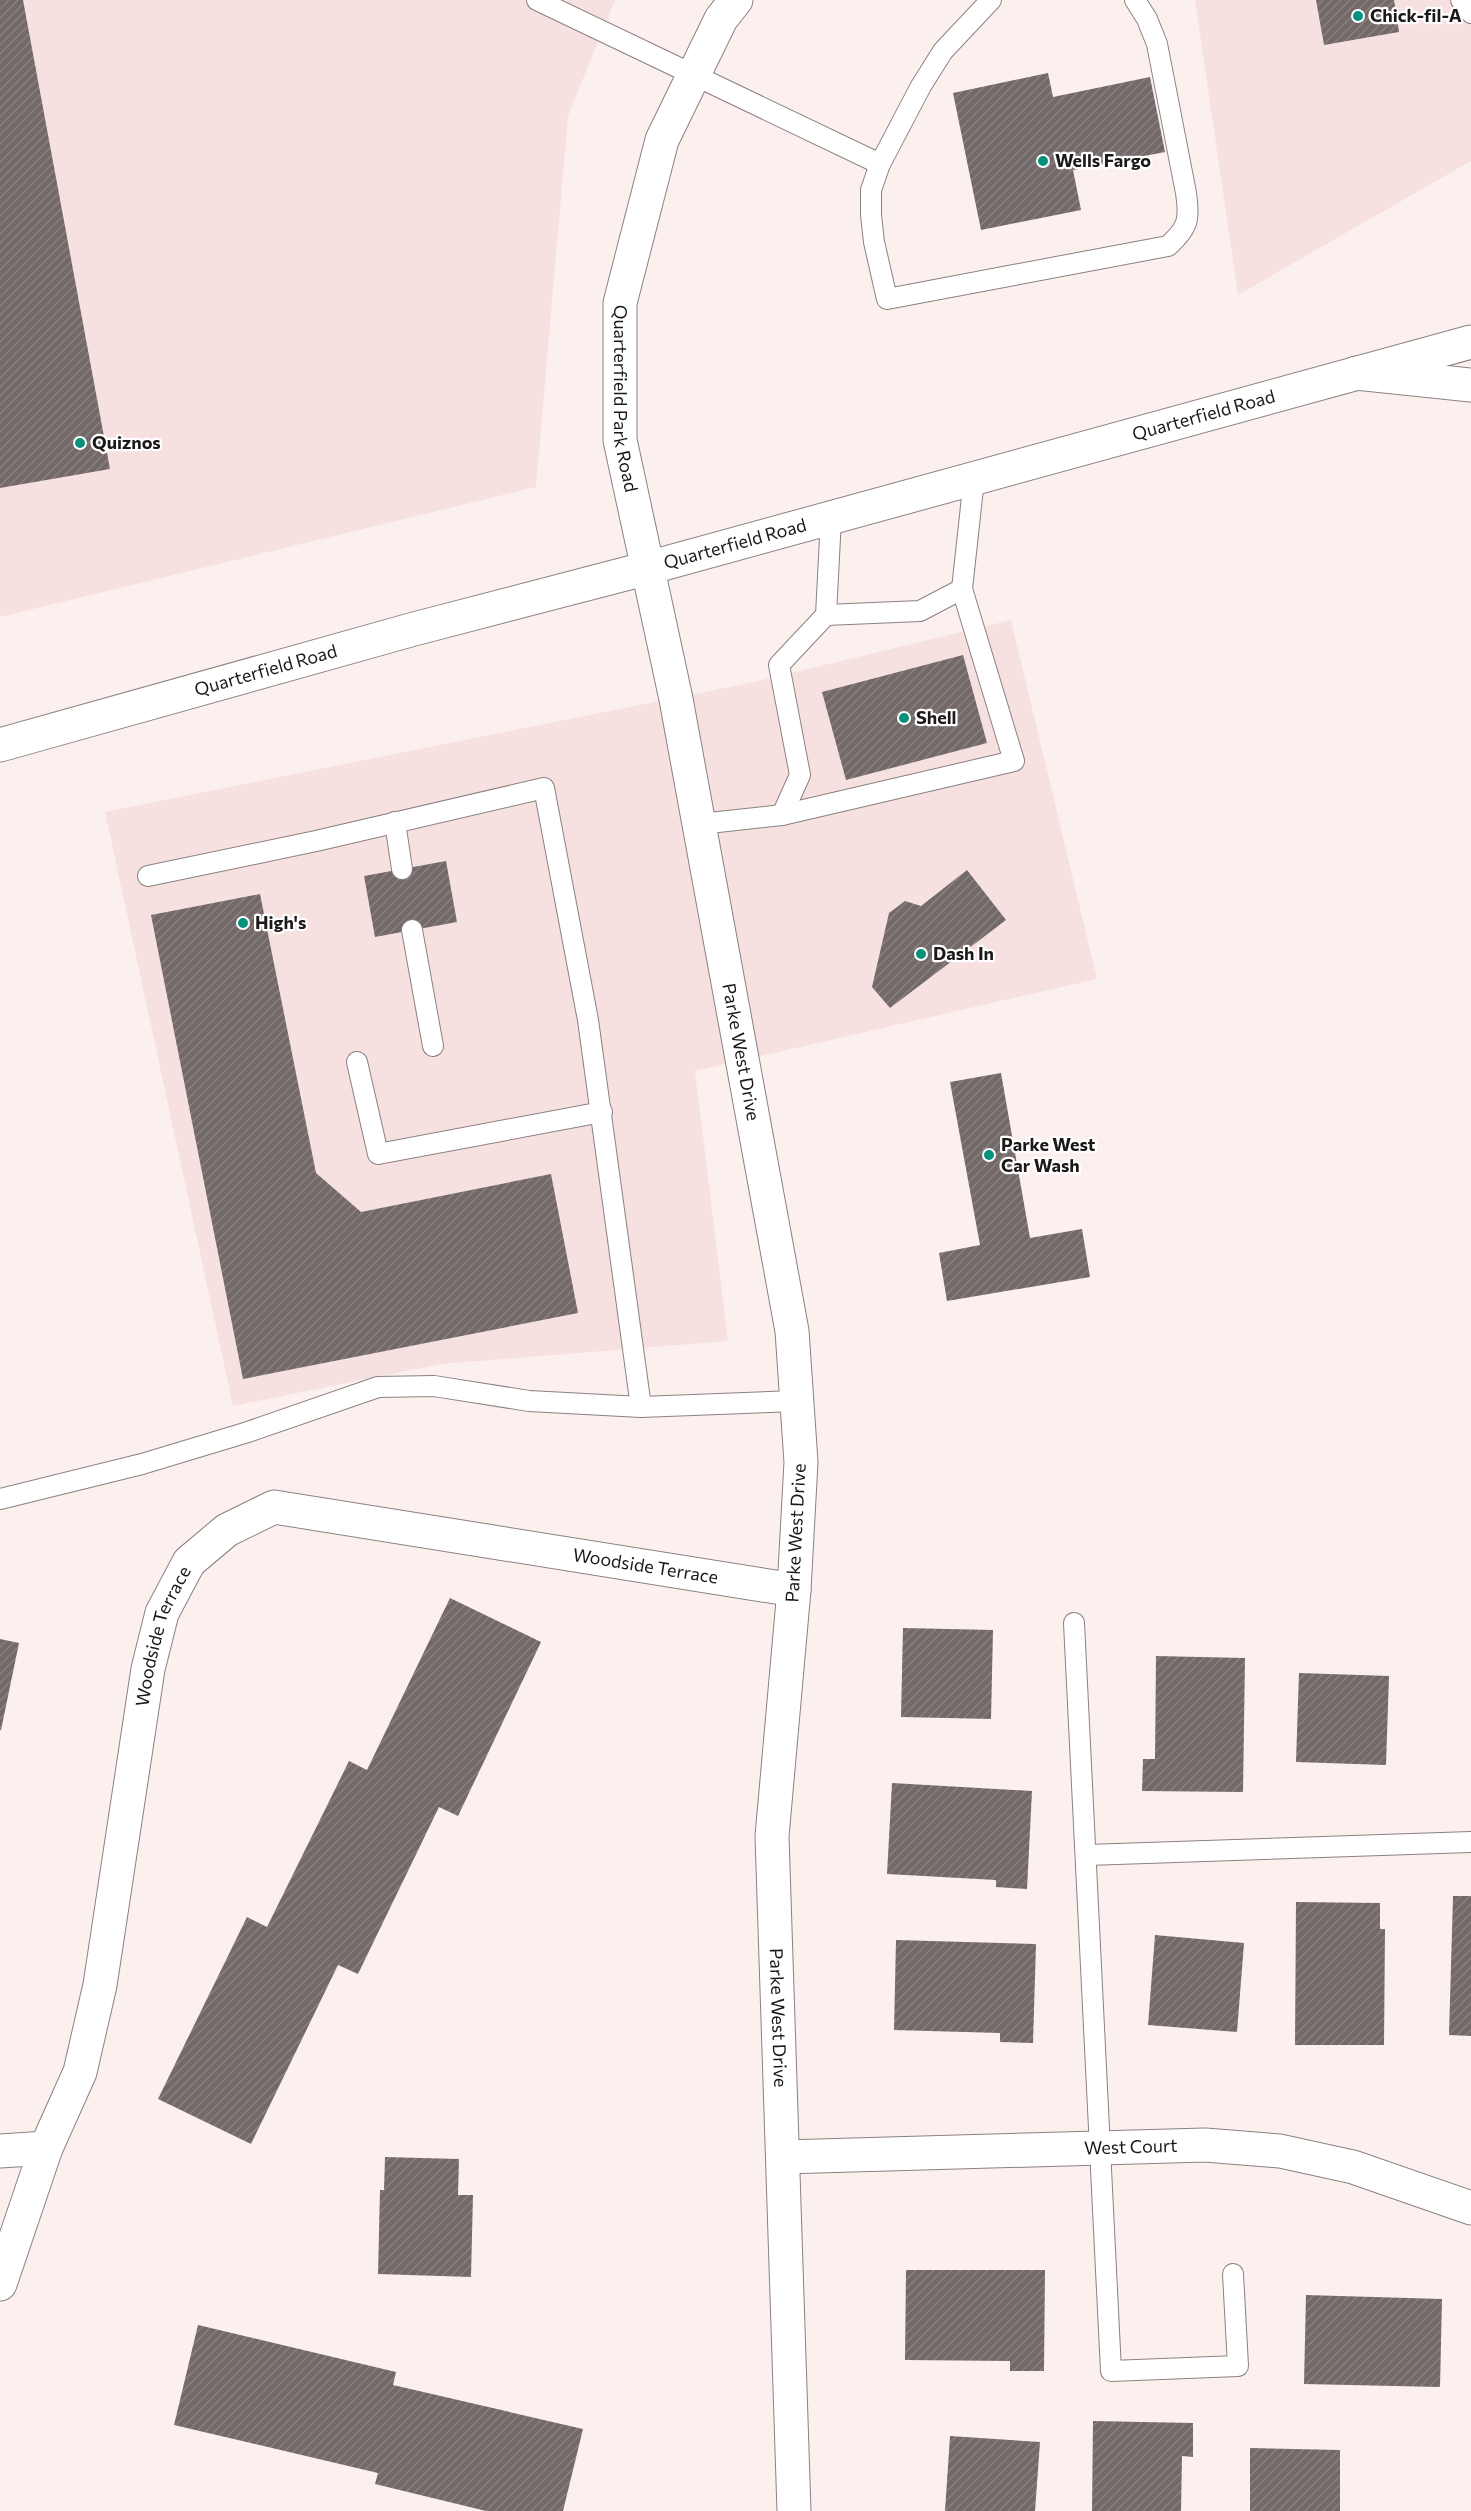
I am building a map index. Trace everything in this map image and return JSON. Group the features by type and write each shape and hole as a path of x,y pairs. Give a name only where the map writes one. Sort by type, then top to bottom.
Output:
{"main road":[{"name":"Quarterfield Park Road","path":"648,568 620,440 620,303 662,140 721,19 736,0"},
{"name":"Quarterfield Road","path":"0,745 414,629 648,568 1471,342"},
{"path":"1356,374 1471,385"},
{"name":"Parke West Drive","path":"648,568 700,824 792,1331 801,1462 794,1590 772,1836 794,2511"},
{"name":"Woodside Terrace","path":"0,2284 46,2148 80,2072 100,1985 148,1669 162,1613 189,1562 227,1530 274,1507 794,1590"},
{"name":"West Court","path":"783,2157 1205,2145 1280,2151 1353,2167 1471,2208"},
{"path":"0,2151 46,2148"}],"lane":[{"path":"537,0 880,164"},
{"path":"991,0 943,51 911,104 880,164 871,190 871,215 874,242 887,299 1168,246 1182,234 1190,215 1157,44 1136,0"},
{"path":"1461,0 1471,13"},
{"path":"700,824 782,815 1014,761 962,589 974,479"},
{"path":"782,815 800,776 779,665 826,615 831,518"},
{"path":"826,615 920,611 962,589"},
{"path":"148,876 544,788 588,1020 641,1407"},
{"path":"395,822 402,869"},
{"path":"412,930 433,1046"},
{"path":"357,1062 378,1154 602,1112"},
{"path":"0,1499 142,1464 248,1432 378,1387 434,1386 529,1401 641,1407 797,1401"},
{"path":"1074,1623 1111,2371 1238,2366 1233,2274"},
{"path":"1087,1855 1471,1842"}],"shaded area":[{"path":"0,0 615,0 568,116 536,487 0,617"},
{"path":"1195,0 1471,0 1471,161 1238,295"},
{"path":"1011,620 1097,979 695,1071 728,1341 441,1364 233,1406 105,812 754,682"}],"building":[{"path":"0,0 23,0 110,469 0,488"},
{"name":"Chick-fil-A","path":"1316,0 1394,0 1399,32 1324,45"},
{"name":"Wells Fargo","path":"1048,73 1053,97 1150,77 1165,152 1073,170 1081,210 981,230 953,93"},
{"name":"Shell","path":"963,655 987,743 846,780 822,692"},
{"path":"446,861 457,922 375,937 364,876"},
{"name":"Dash In","path":"967,870 1006,920 890,1008 872,987 889,913 905,901 921,906"},
{"path":"260,894 316,1173 361,1212 551,1174 578,1313 243,1379 151,915"},
{"name":"Parke West Car Wash","path":"1001,1073 1030,1238 1082,1229 1090,1277 947,1301 939,1253 980,1245 950,1082"},
{"path":"450,1598 541,1642 458,1816 439,1807 358,1974 338,1965 251,2144 158,2099 247,1917 267,1927 349,1761 367,1770"},
{"path":"903,1628 993,1630 991,1719 901,1717"},
{"path":"0,1639 19,1643 1,1730 0,1730"},
{"path":"1156,1656 1245,1658 1243,1792 1142,1791 1143,1759 1155,1759"},
{"path":"1299,1673 1389,1676 1386,1765 1296,1762"},
{"path":"892,1783 1032,1791 1027,1889 996,1887 996,1880 887,1874"},
{"path":"1453,1896 1471,1896 1471,2036 1449,2035"},
{"path":"1296,1902 1380,1903 1380,1929 1385,1929 1384,2045 1295,2045"},
{"path":"1155,1935 1244,1943 1237,2032 1148,2025"},
{"path":"896,1940 1036,1944 1033,2043 1000,2042 1000,2033 894,2030"},
{"path":"385,2157 459,2159 458,2195 473,2195 471,2277 378,2274 380,2190 384,2190"},
{"path":"906,2270 1045,2270 1044,2371 1010,2371 1010,2361 905,2360"},
{"path":"1306,2295 1442,2299 1440,2387 1304,2384"},
{"path":"198,2325 396,2372 393,2385 583,2429 563,2511 486,2511 375,2484 378,2473 174,2425"},
{"path":"1093,2421 1193,2423 1193,2457 1182,2456 1181,2511 1092,2511"},
{"path":"950,2436 1040,2442 1035,2511 945,2511"},
{"path":"1250,2448 1340,2450 1340,2511 1250,2511"}],"place":[{"name":"Chick-fil-A","path":"1358,16"},
{"name":"Wells Fargo","path":"1043,161"},
{"name":"Quiznos","path":"80,443"},
{"name":"Shell","path":"904,718"},
{"name":"High's","path":"243,923"},
{"name":"Dash In","path":"921,954"},
{"name":"Parke West Car Wash","path":"989,1155"}]}
